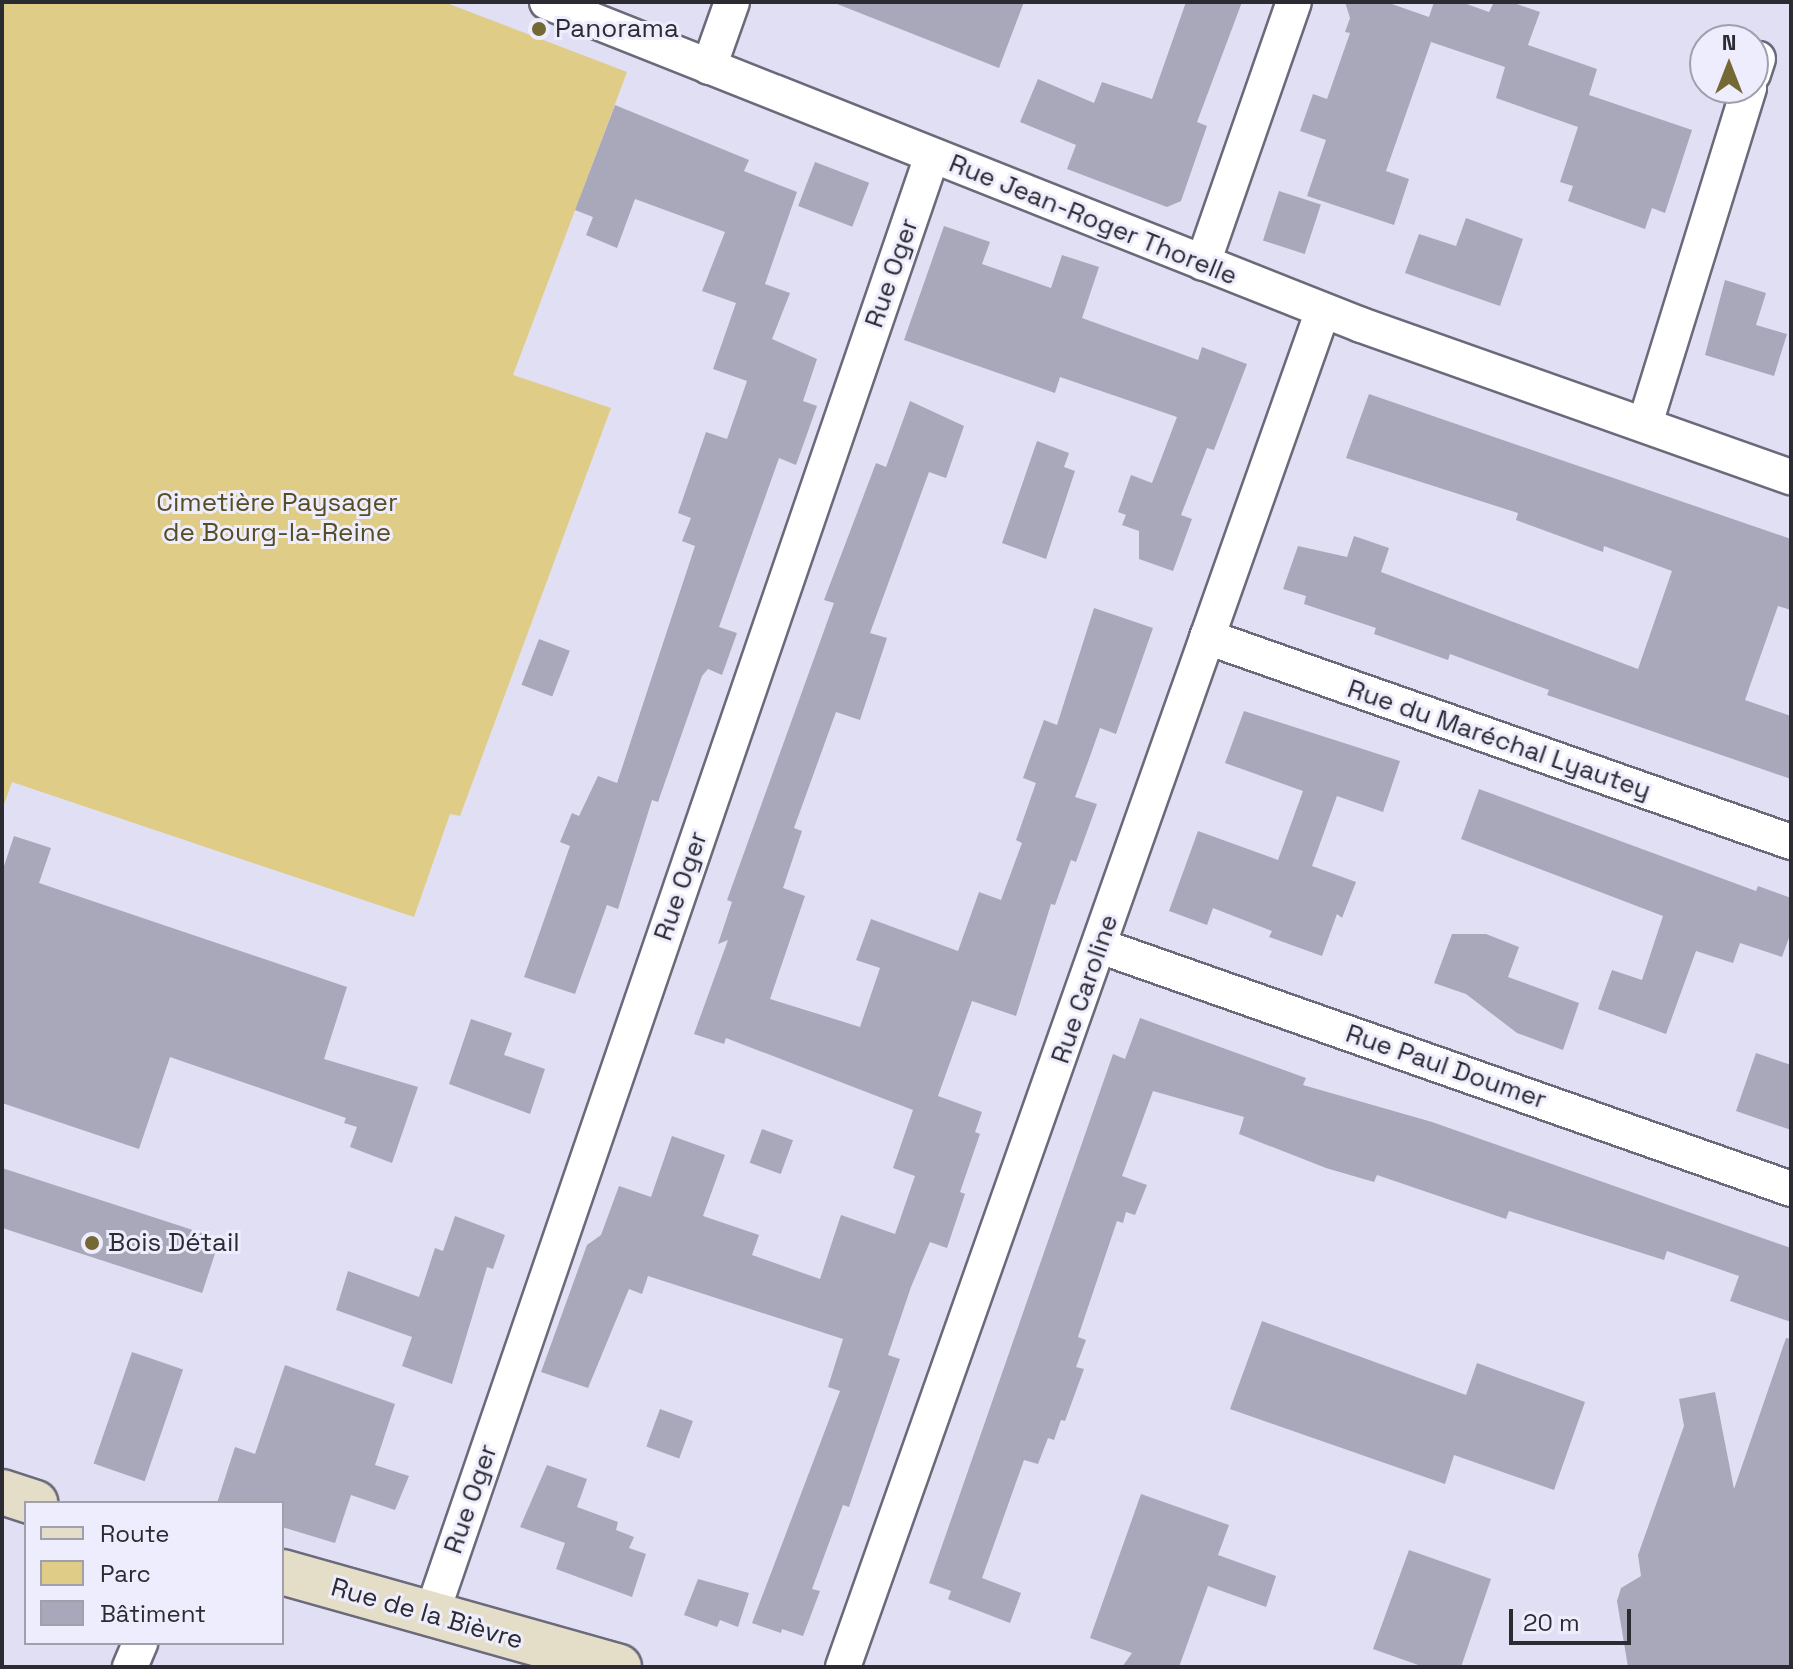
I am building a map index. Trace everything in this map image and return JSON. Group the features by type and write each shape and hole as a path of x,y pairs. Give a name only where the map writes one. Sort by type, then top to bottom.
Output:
{"main road":[{"path":"2,1492 29,1501"},
{"name":"Rue de la Bièvre","path":"284,1573 619,1667"}],"street":[{"name":"Rue Jean-Roger Thorelle","path":"547,2 1323,310 1791,477"},
{"path":"709,67 732,2"},
{"path":"1203,263 1294,2"},
{"path":"1645,424 1744,104"},
{"name":"Rue Oger","path":"431,1616 932,156"},
{"name":"Rue Caroline","path":"843,1667 1323,310"},
{"name":"Rue du Maréchal Lyautey","path":"1207,637 1791,842"},
{"name":"Rue Paul Doumer","path":"1100,946 1791,1189"},
{"path":"130,1667 139,1645"}],"green space":[{"name":"Cimetière Paysager de Bourg-la-Reine","path":"2,2 444,2 627,72 513,375 611,408 460,816 450,814 414,917 12,782 2,810"}],"building":[{"path":"832,2 1024,2 999,68"},
{"path":"1186,2 1242,2 1197,122 1207,126 1181,201 1167,207 1067,169 1076,145 1020,122 1038,79 1094,103 1102,82 1152,99"},
{"path":"1345,2 1386,2 1429,17 1434,2 1461,2 1489,12 1494,2 1511,2 1540,12 1528,45 1597,69 1589,95 1692,130 1665,213 1652,208 1645,229 1568,201 1573,186 1560,182 1578,127 1496,98 1505,67 1431,42 1386,171 1409,179 1394,225 1307,196 1326,140 1300,131 1313,94 1327,99 1350,33 1345,32 1350,18"},
{"path":"615,105 749,160 744,171 797,192 765,284 790,293 772,339 817,359 803,401 817,406 796,465 779,458 719,627 737,633 722,675 708,669 702,676 658,802 652,800 618,909 607,905 575,994 524,977 570,846 560,842 572,813 579,816 598,776 617,783 695,546 682,541 691,518 678,513 706,432 727,439 747,381 713,369 736,303 702,291 725,232 635,199 617,248 586,235 593,217 575,210"},
{"path":"815,162 869,183 852,227 798,206"},
{"path":"1279,191 1321,205 1305,254 1263,240"},
{"path":"1466,218 1523,239 1500,306 1405,273 1419,234 1456,246"},
{"path":"944,226 990,242 982,264 1051,288 1062,255 1099,267 1082,318 1198,360 1202,347 1247,364 1214,450 1207,448 1181,515 1192,519 1173,571 1139,559 1139,531 1122,525 1126,515 1118,512 1131,475 1152,483 1177,417 1060,377 1055,393 904,340"},
{"path":"1725,280 1766,293 1756,325 1787,334 1774,376 1705,355"},
{"path":"1369,394 1791,539 1791,610 1778,606 1745,700 1791,716 1791,779 1547,695 1549,690 1450,654 1448,660 1374,634 1376,628 1304,604 1306,596 1283,589 1298,546 1347,557 1354,536 1389,548 1381,572 1638,669 1672,571 1604,546 1603,552 1516,520 1518,513 1346,458"},
{"path":"910,401 964,426 946,478 929,472 870,633 887,638 860,720 836,712 794,828 802,831 783,888 805,896 770,999 860,1027 880,968 856,960 871,919 958,951 979,892 1001,900 1022,843 1016,840 1036,783 1023,778 1044,720 1057,725 1094,608 1153,628 1116,734 1100,728 1075,797 1097,804 1076,862 1071,860 1055,905 1051,904 1016,1016 972,1001 938,1096 982,1112 975,1132 980,1134 960,1192 965,1194 947,1248 930,1242 911,1287 888,1355 900,1359 849,1507 843,1505 812,1589 820,1591 803,1636 782,1629 781,1633 752,1623 840,1391 828,1387 843,1339 648,1276 642,1294 629,1289 588,1388 541,1372 587,1245 601,1235 619,1186 651,1197 672,1136 725,1155 703,1216 759,1235 752,1255 820,1279 841,1215 895,1234 915,1176 893,1168 913,1110 726,1038 724,1044 694,1034 728,940 718,944 732,902 727,900 834,603 824,600 876,463 886,467"},
{"path":"1037,441 1069,453 1064,467 1075,471 1046,559 1002,543"},
{"path":"539,639 570,651 552,697 521,685"},
{"path":"1244,711 1400,761 1383,812 1337,796 1312,866 1356,882 1342,918 1337,914 1322,956 1269,937 1272,931 1213,908 1207,925 1169,911 1198,831 1278,860 1303,791 1225,763"},
{"path":"1479,789 1756,891 1758,886 1791,898 1791,932 1782,957 1740,943 1733,963 1696,951 1666,1034 1598,1009 1612,970 1642,980 1663,916 1461,839"},
{"path":"14,836 51,848 39,883 347,987 324,1059 418,1087 392,1163 350,1147 357,1127 344,1123 346,1118 170,1057 139,1149 2,1103 2,872"},
{"path":"1452,934 1486,934 1519,947 1508,977 1579,1003 1563,1050 1517,1033 1466,994 1434,983"},
{"path":"1140,1018 1306,1078 1303,1085 1432,1122 1791,1248 1791,1322 1730,1301 1739,1276 1667,1251 1664,1260 1509,1211 1506,1219 1377,1175 1374,1182 1326,1168 1239,1134 1244,1117 1153,1091 1122,1176 1147,1185 1135,1215 1126,1212 1123,1223 1117,1221 1078,1337 1086,1340 1076,1367 1084,1369 1065,1421 1061,1420 1054,1440 1048,1438 1038,1464 1024,1460 982,1578 1021,1593 1010,1623 948,1599 951,1591 929,1583 1113,1054 1125,1059"},
{"path":"471,1019 512,1033 504,1055 545,1069 530,1114 449,1084"},
{"path":"1756,1053 1791,1065 1791,1130 1736,1111"},
{"path":"762,1129 793,1140 781,1174 750,1163"},
{"path":"2,1168 220,1239 202,1293 2,1228"},
{"path":"455,1216 505,1235 493,1269 487,1267 452,1384 402,1366 412,1337 336,1310 348,1271 419,1297 435,1248 443,1251"},
{"path":"1262,1321 1466,1395 1477,1363 1585,1402 1554,1490 1454,1455 1445,1484 1230,1409"},
{"path":"1786,1338 1791,1339 1791,1667 1628,1667 1617,1601 1621,1588 1641,1576 1638,1555 1684,1426 1679,1399 1715,1392 1734,1489"},
{"path":"132,1352 183,1370 145,1481 94,1464"},
{"path":"285,1365 395,1404 375,1465 409,1476 395,1510 351,1495 335,1543 284,1528 284,1501 218,1501 235,1447 255,1454"},
{"path":"660,1409 693,1421 679,1459 646,1447"},
{"path":"547,1465 587,1479 577,1507 618,1522 616,1530 634,1537 629,1548 646,1554 632,1597 556,1569 565,1543 520,1527"},
{"path":"1141,1494 1229,1525 1218,1555 1276,1576 1266,1607 1208,1586 1179,1667 1122,1667 1132,1653 1090,1638"},
{"path":"1409,1550 1491,1579 1461,1667 1424,1667 1373,1649"},
{"path":"698,1579 749,1593 738,1627 720,1620 717,1627 684,1615"}],"place":[{"name":"Panorama","path":"539,29"},
{"name":"Bois Détail","path":"92,1243"}]}
